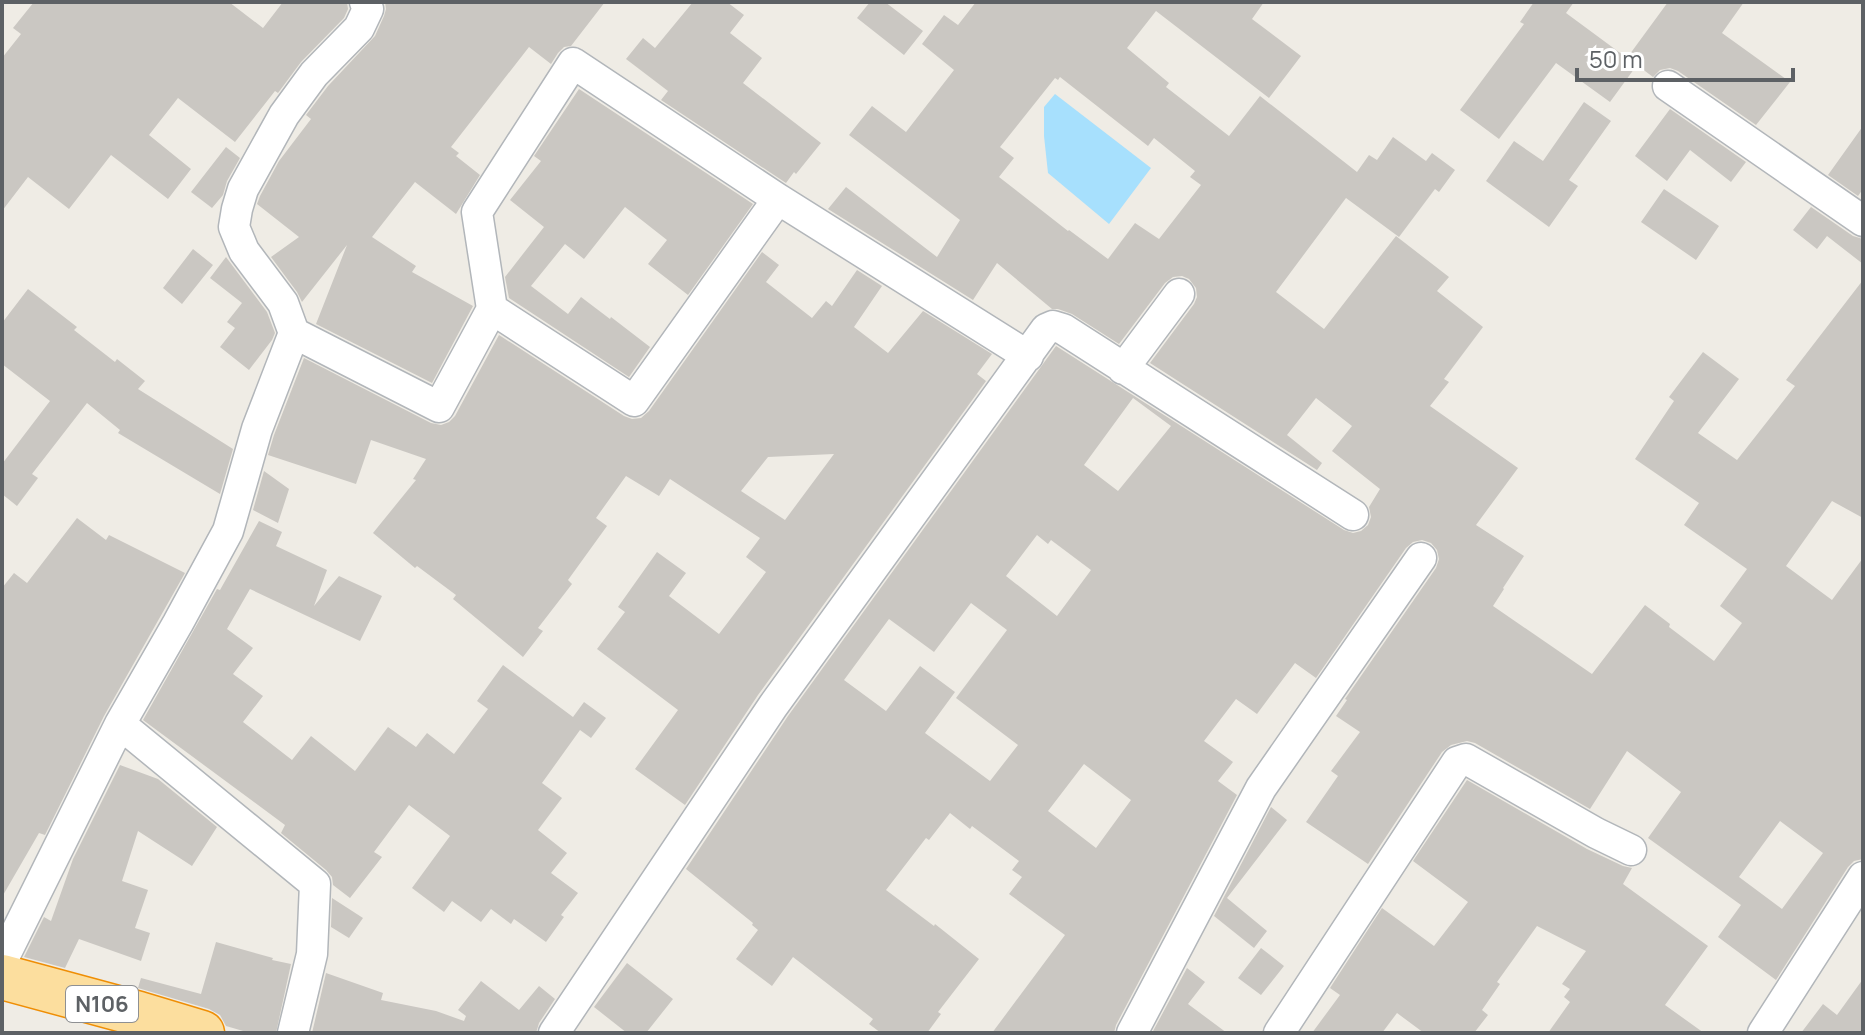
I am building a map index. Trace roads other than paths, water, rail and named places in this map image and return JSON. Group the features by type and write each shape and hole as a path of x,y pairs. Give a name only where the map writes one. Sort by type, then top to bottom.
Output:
{"highway":[{"name":"N106","path":"2,977 202,1033"},
{"name":"N106","path":"2,1004 113,1033"}],"street":[{"path":"2,961 120,724 228,531 257,429 294,333 283,303 244,251 234,227 237,209 243,189 284,115 314,74 359,28 368,9 365,2"},
{"path":"294,333 439,407 492,309 477,212 573,63 778,199 1028,356"},
{"path":"1668,86 1863,221"},
{"path":"492,309 634,401 778,199"},
{"path":"1123,369 1179,294"},
{"path":"554,1033 773,706 1046,329 1053,326 1063,329 1353,515"},
{"path":"1132,1033 1261,788 1421,558"},
{"path":"120,724 315,884 312,954 293,1033"},
{"path":"1279,1033 1457,762 1466,759 1631,850"},
{"path":"1763,1033 1855,909 1863,877"}],"water":[{"path":"1055,94 1151,168 1109,224 1048,173 1044,107"}]}
